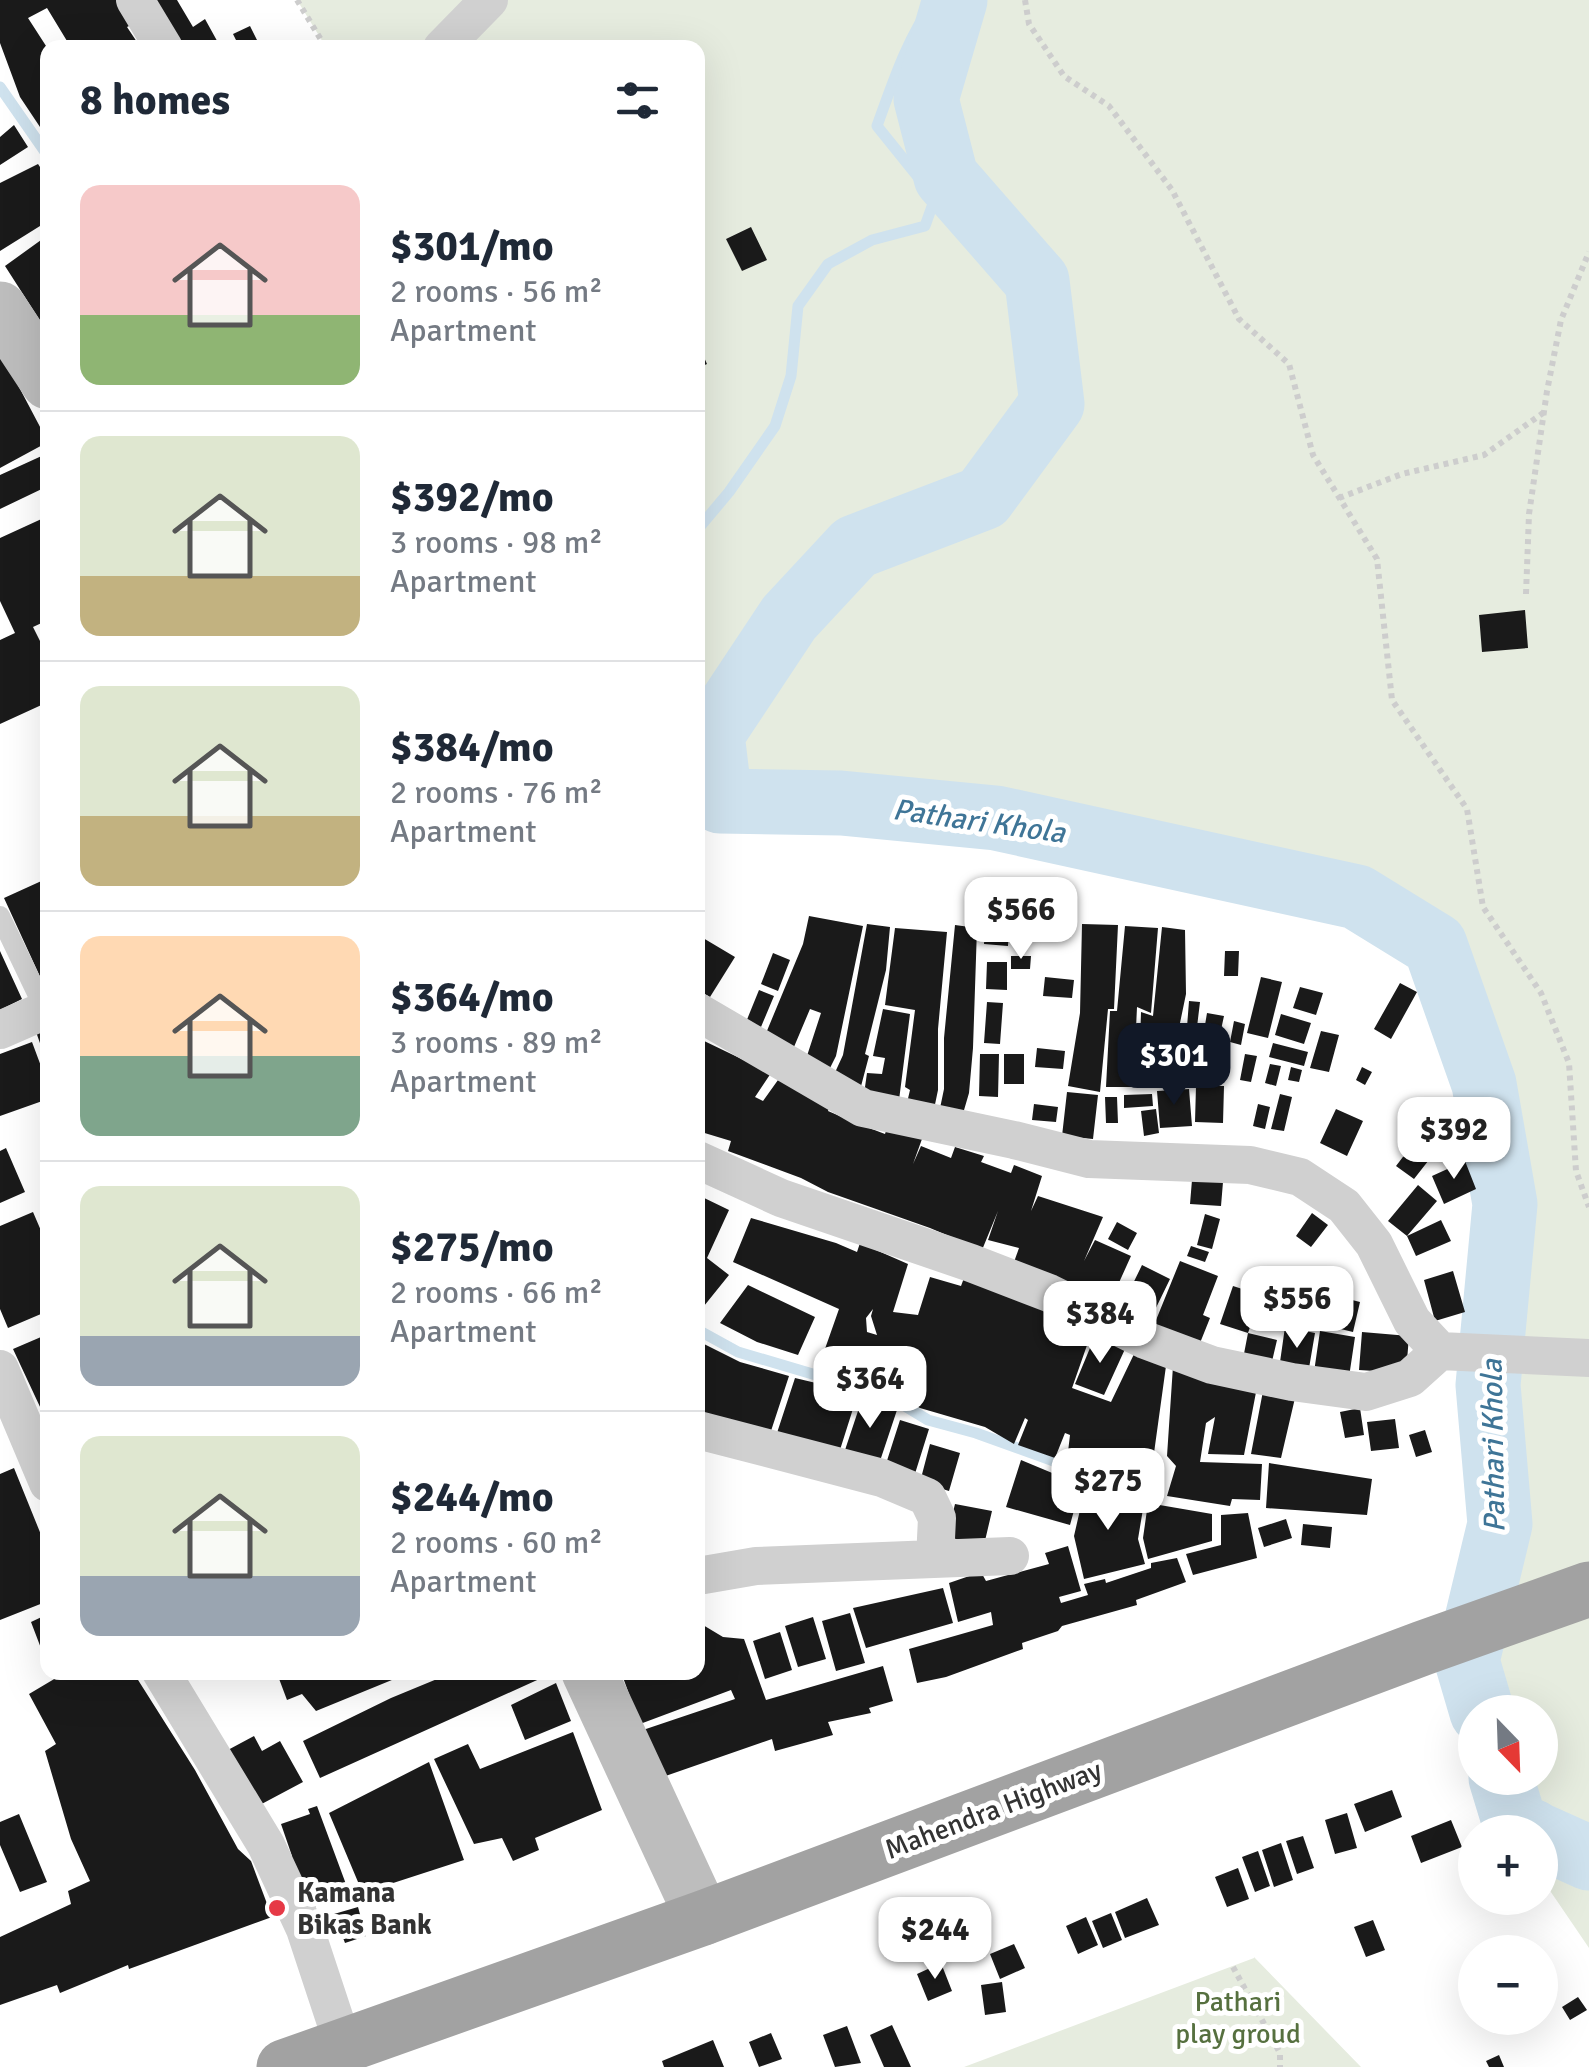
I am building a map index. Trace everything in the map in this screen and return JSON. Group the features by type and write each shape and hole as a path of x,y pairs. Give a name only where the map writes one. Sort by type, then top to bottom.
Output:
{"highway":[{"name":"Mahendra Highway","path":"284,2067 347,2056 703,1918 1571,1596"}],"main road":[{"path":"0,310 40,364"},
{"path":"592,1680 703,1918"}],"street":[{"path":"134,0 159,40"},
{"path":"450,40 489,0"},
{"path":"0,1030 40,1012"},
{"path":"705,1016 863,1108 1089,1159 1250,1165 1300,1177 1344,1206 1374,1244 1412,1322 1450,1352"},
{"path":"705,1163 781,1198 1034,1287 1145,1340 1212,1365 1366,1392 1410,1378 1450,1352 1589,1358"},
{"path":"0,1370 40,1463"},
{"path":"705,1432 882,1478 927,1497 937,1518 935,1559"},
{"path":"705,1575 756,1566 1010,1556"},
{"path":"166,1680 266,1845 305,1929 347,2056"}],"lane":[{"path":"0,916 40,997"}],"path":[{"path":"297,0 321,40"},
{"path":"1024,0 1029,24 1064,76 1109,106 1172,190 1238,319 1289,364 1313,455 1377,559 1392,700 1466,809 1484,907 1541,993 1569,1063 1576,1171 1589,1208"},
{"path":"1526,594 1529,514 1544,412 1561,320 1589,252"},
{"path":"1339,498 1402,474 1484,455 1544,412"},
{"path":"1234,1967 1280,2053 1280,2067"}],"green space":[{"path":"297,0 1589,0 1589,1948 1558,1902 1558,1815 1512,1815 1506,1795 1558,1795 1558,1695 1477,1695 1467,1661 1500,1524 1488,1385 1505,1204 1484,1084 1435,945 1357,897 996,818 841,803 720,801 712,734 720,722 705,712 705,40 322,40"},
{"name":"Pathari play groud","path":"1254,1958 1361,2067 964,2067"}],"building":[{"path":"0,0 116,0 136,40 66,40 47,8 28,18 42,40 40,127 20,97 0,43"},
{"path":"150,0 177,0 193,27 205,19 217,40 169,40"},
{"path":"250,26 257,40 236,40 233,34"},
{"path":"14,125 28,147 0,165 0,137"},
{"path":"38,164 40,167 40,226 0,251 0,183"},
{"path":"751,227 767,260 742,271 726,239"},
{"path":"40,241 40,321 5,266"},
{"path":"0,351 40,427 40,446 0,468"},
{"path":"40,457 40,490 0,509 0,475"},
{"path":"40,520 40,624 33,627 40,641 40,706 0,724 0,640 15,633 0,601 0,538"},
{"path":"1525,610 1528,648 1482,652 1479,615"},
{"path":"40,882 40,977 4,898"},
{"path":"1040,901 1077,905 1075,926 1038,923"},
{"path":"809,916 863,926 836,1056 826,1076 805,1062 821,1013 810,1009 791,1054 764,1038 803,944"},
{"path":"867,924 890,927 886,970 860,1090 832,1079 843,1055"},
{"path":"1082,924 1118,925 1114,1009 1108,1009 1100,1092 1068,1086 1080,1013"},
{"path":"955,925 977,928 973,1048 969,1093 962,1117 939,1113"},
{"path":"985,926 1009,928 1008,946 984,944"},
{"path":"1125,926 1158,928 1151,1013 1137,1007 1135,1050 1148,1054 1145,1087 1106,1087 1110,1011 1117,1011"},
{"path":"1162,927 1185,930 1186,994 1180,1023 1175,1024 1175,1083 1149,1083 1152,1051 1140,1047 1141,1012 1153,1016"},
{"path":"895,928 947,932 938,1029 938,1090 933,1114 906,1107 915,1010 885,1005"},
{"path":"705,939 735,957 710,997 705,994"},
{"path":"0,951 22,999 0,1010"},
{"path":"1225,951 1239,951 1238,976 1224,976"},
{"path":"773,953 790,960 778,991 761,984"},
{"path":"1011,956 1031,956 1030,969 1011,969"},
{"path":"987,962 1007,962 1007,990 986,989"},
{"path":"1045,977 1074,980 1072,998 1043,996"},
{"path":"1261,977 1282,982 1268,1038 1247,1033"},
{"path":"1400,983 1417,992 1391,1039 1374,1029"},
{"path":"1300,987 1323,993 1316,1015 1293,1008"},
{"path":"759,990 774,996 761,1027 746,1022"},
{"path":"1189,1001 1200,1002 1197,1027 1187,1027"},
{"path":"987,1002 1003,1003 1000,1044 984,1043"},
{"path":"883,1009 910,1014 898,1108 863,1101 867,1073 882,1074 885,1058 873,1056"},
{"path":"1207,1013 1224,1016 1219,1039 1203,1037"},
{"path":"1281,1014 1311,1023 1304,1044 1275,1035"},
{"path":"1234,1021 1245,1024 1241,1045 1230,1042"},
{"path":"1321,1031 1339,1035 1329,1072 1310,1068"},
{"path":"1183,1035 1201,1036 1197,1082 1179,1080"},
{"path":"705,1041 771,1073 755,1097 763,1101 778,1080 831,1103 828,1111 856,1123 885,1134 887,1128 922,1139 913,1164 921,1146 951,1158 955,1147 984,1156 981,1162 1011,1173 1014,1165 1042,1176 1031,1211 1038,1196 1103,1217 1084,1261 1095,1240 1131,1256 1108,1307 1014,1262 1019,1248 988,1240 998,1211 982,1250 728,1151 731,1141 705,1133"},
{"path":"32,1042 40,1064 40,1102 0,1116 0,1054"},
{"path":"1273,1043 1308,1052 1304,1066 1269,1057"},
{"path":"1037,1048 1065,1051 1063,1069 1035,1067"},
{"path":"1207,1051 1227,1054 1222,1083 1203,1081"},
{"path":"980,1054 999,1054 998,1097 979,1096"},
{"path":"1004,1054 1024,1054 1024,1084 1004,1084"},
{"path":"1245,1054 1257,1056 1251,1082 1240,1080"},
{"path":"1270,1064 1281,1066 1276,1086 1265,1083"},
{"path":"1291,1067 1302,1070 1299,1082 1288,1080"},
{"path":"1362,1067 1372,1072 1365,1085 1356,1080"},
{"path":"1196,1086 1224,1086 1223,1123 1195,1122"},
{"path":"1189,1089 1192,1126 1160,1128 1157,1091"},
{"path":"1067,1092 1098,1095 1093,1139 1062,1136"},
{"path":"1152,1094 1153,1106 1124,1108 1124,1095"},
{"path":"1280,1094 1292,1097 1284,1131 1271,1129"},
{"path":"1105,1097 1117,1097 1118,1123 1106,1123"},
{"path":"1034,1104 1058,1107 1056,1122 1032,1120"},
{"path":"1258,1104 1270,1107 1265,1129 1253,1126"},
{"path":"1156,1109 1159,1133 1144,1136 1141,1111"},
{"path":"1336,1109 1363,1121 1347,1156 1320,1143"},
{"path":"1425,1128 1443,1142 1414,1179 1396,1166"},
{"path":"6,1148 25,1192 0,1203 0,1151"},
{"path":"1465,1161 1476,1189 1444,1204 1432,1176"},
{"path":"1193,1168 1224,1170 1221,1206 1190,1204"},
{"path":"1418,1185 1437,1201 1407,1236 1388,1221"},
{"path":"705,1198 729,1210 707,1258 729,1275 705,1305"},
{"path":"33,1212 40,1228 40,1314 8,1328 0,1309 0,1226"},
{"path":"1312,1213 1328,1225 1311,1247 1296,1236"},
{"path":"1205,1214 1220,1219 1212,1249 1197,1245"},
{"path":"751,1218 857,1252 860,1243 908,1264 893,1312 918,1315 930,1277 961,1286 964,1278 1092,1331 1072,1388 1111,1402 1135,1352 1166,1366 1154,1453 1161,1458 1163,1471 1153,1495 1120,1486 1125,1468 1068,1452 1070,1435 1065,1433 1055,1458 1018,1445 1028,1420 1025,1418 1014,1444 985,1427 920,1408 894,1391 838,1374 820,1363 839,1309 733,1262","holes":["873,1309 871,1316 877,1335 867,1332 866,1318"]},
{"path":"1441,1220 1451,1241 1416,1256 1407,1236"},
{"path":"1117,1222 1137,1233 1128,1250 1108,1239"},
{"path":"1191,1246 1209,1252 1205,1262 1187,1256"},
{"path":"1180,1261 1218,1276 1203,1315 1210,1318 1198,1348 1152,1330"},
{"path":"1142,1265 1170,1279 1153,1314 1125,1300"},
{"path":"1453,1271 1465,1312 1435,1321 1424,1280"},
{"path":"748,1285 815,1317 798,1355 757,1342 720,1323"},
{"path":"1233,1286 1261,1295 1248,1333 1220,1324"},
{"path":"1301,1287 1360,1302 1353,1332 1291,1317"},
{"path":"1285,1327 1315,1333 1308,1374 1279,1369"},
{"path":"1320,1331 1355,1337 1349,1377 1314,1372"},
{"path":"1362,1332 1409,1336 1406,1373 1359,1370"},
{"path":"1248,1333 1277,1340 1270,1370 1242,1364"},
{"path":"1095,1336 1125,1349 1104,1395 1075,1384"},
{"path":"40,1337 40,1407 13,1349"},
{"path":"705,1344 740,1362 789,1376 770,1434 705,1414"},
{"path":"1173,1366 1257,1387 1244,1455 1208,1454 1215,1417 1206,1423 1200,1462 1262,1464 1260,1500 1232,1499 1230,1506 1167,1496 1176,1466 1167,1456"},
{"path":"795,1378 858,1393 839,1453 775,1439"},
{"path":"1263,1391 1295,1398 1281,1458 1251,1454"},
{"path":"863,1396 898,1407 878,1467 843,1456"},
{"path":"1360,1408 1364,1435 1345,1438 1340,1412"},
{"path":"1395,1419 1399,1448 1371,1451 1367,1422"},
{"path":"900,1420 929,1429 913,1480 884,1470"},
{"path":"1425,1430 1432,1452 1416,1457 1409,1435"},
{"path":"930,1444 960,1453 949,1491 920,1482"},
{"path":"1021,1460 1081,1485 1070,1525 1006,1507"},
{"path":"1269,1463 1372,1479 1367,1515 1266,1508"},
{"path":"14,1468 40,1532 40,1604 0,1620 0,1474"},
{"path":"1086,1484 1144,1503 1138,1539 1145,1564 1084,1579 1074,1536"},
{"path":"1148,1503 1212,1514 1212,1541 1148,1559 1143,1538"},
{"path":"955,1504 992,1511 984,1545 947,1537"},
{"path":"1248,1513 1257,1558 1193,1575 1186,1554 1221,1545 1221,1515"},
{"path":"1286,1519 1292,1538 1264,1547 1258,1528"},
{"path":"1303,1524 1332,1527 1330,1548 1301,1545"},
{"path":"1068,1546 1081,1591 1059,1597 1061,1603 1088,1595 1084,1584 1105,1579 1106,1583 1151,1568 1151,1563 1177,1558 1186,1582 1136,1600 1137,1605 1062,1626 1058,1631 1022,1643 1023,1649 946,1677 917,1683 909,1649 993,1625 991,1612 958,1622 949,1583 981,1572 986,1581 1049,1564 1045,1553"},
{"path":"943,1588 953,1623 866,1648 853,1608"},
{"path":"850,1613 865,1663 836,1671 822,1621"},
{"path":"813,1617 826,1659 798,1667 785,1626"},
{"path":"40,1618 40,1646 31,1622"},
{"path":"705,1626 723,1637 744,1639 766,1700 883,1666 893,1701 869,1708 871,1713 828,1722 833,1735 775,1751 772,1739 654,1780 637,1732 735,1699 731,1690 640,1724 624,1680 705,1680"},
{"path":"780,1632 792,1670 765,1679 753,1641"},
{"path":"53,1680 138,1680 195,1770 238,1849 251,1861 272,1917 129,1969 128,1965 60,1993 57,1985 0,2005 0,1937 71,1904 68,1891 90,1881 71,1839 45,1751 56,1744 29,1694"},
{"path":"280,1680 392,1680 316,1711 302,1694 287,1700"},
{"path":"435,1680 537,1680 320,1778 303,1741"},
{"path":"556,1683 571,1721 525,1740 511,1705"},
{"path":"573,1732 602,1810 535,1838 539,1850 513,1861 502,1838 474,1844 434,1759 468,1744 480,1769"},
{"path":"254,1736 262,1751 280,1741 303,1782 256,1807 226,1751"},
{"path":"429,1762 464,1860 387,1885 390,1893 366,1901 329,1813"},
{"path":"1392,1790 1402,1817 1365,1832 1354,1804"},
{"path":"317,1806 350,1895 310,1908 288,1857 292,1856 281,1824 310,1814 308,1809"},
{"path":"1347,1813 1357,1848 1335,1854 1325,1820"},
{"path":"19,1814 47,1882 20,1892 0,1845 0,1822"},
{"path":"1451,1820 1458,1849 1421,1863 1411,1836"},
{"path":"1303,1836 1314,1868 1297,1874 1286,1841"},
{"path":"1281,1843 1293,1880 1274,1887 1262,1850"},
{"path":"1258,1851 1270,1886 1255,1892 1242,1857"},
{"path":"1238,1868 1249,1899 1227,1907 1215,1877"},
{"path":"1147,1898 1159,1925 1125,1938 1115,1912"},
{"path":"358,1907 366,1936 345,1943 334,1914"},
{"path":"1111,1913 1122,1940 1103,1948 1092,1921"},
{"path":"1086,1917 1098,1945 1078,1954 1066,1926"},
{"path":"1373,1920 1385,1950 1366,1957 1354,1927"},
{"path":"1014,1944 1025,1968 1000,1979 990,1954"},
{"path":"941,1963 952,1991 928,2001 917,1974"},
{"path":"1002,1982 1006,2012 985,2015 981,1985"},
{"path":"1578,1997 1587,2010 1570,2020 1562,2007"},
{"path":"892,2025 911,2067 884,2067 870,2035"},
{"path":"847,2026 861,2063 835,2067 823,2035"},
{"path":"771,2033 782,2059 759,2067 749,2042"},
{"path":"713,2040 724,2067 664,2067 662,2061"},
{"path":"1499,2055 1504,2067 1489,2067 1486,2061"}],"waterway":[{"path":"705,521 775,426 791,376 798,306 828,264 872,240 925,226 935,198 877,126 909,45 935,0"},
{"name":"Pathari Khola","path":"955,0 926,99 946,177 1037,281 1052,404 983,498 855,547 789,618 712,734 720,801 841,803 996,818 1357,897 1435,945 1484,1084 1505,1204 1488,1385 1500,1524 1467,1661 1477,1695"},
{"path":"0,87 40,144"},
{"path":"705,712 720,722"},
{"path":"705,1334 738,1352 890,1397 928,1420 976,1433 1112,1482"},
{"name":"Pathari Khola","path":"1506,1795 1512,1815"},
{"name":"Pathari Khola","path":"1558,1844 1589,1858"}],"place":[{"name":"Kamana Bikas Bank","path":"277,1908"}]}
